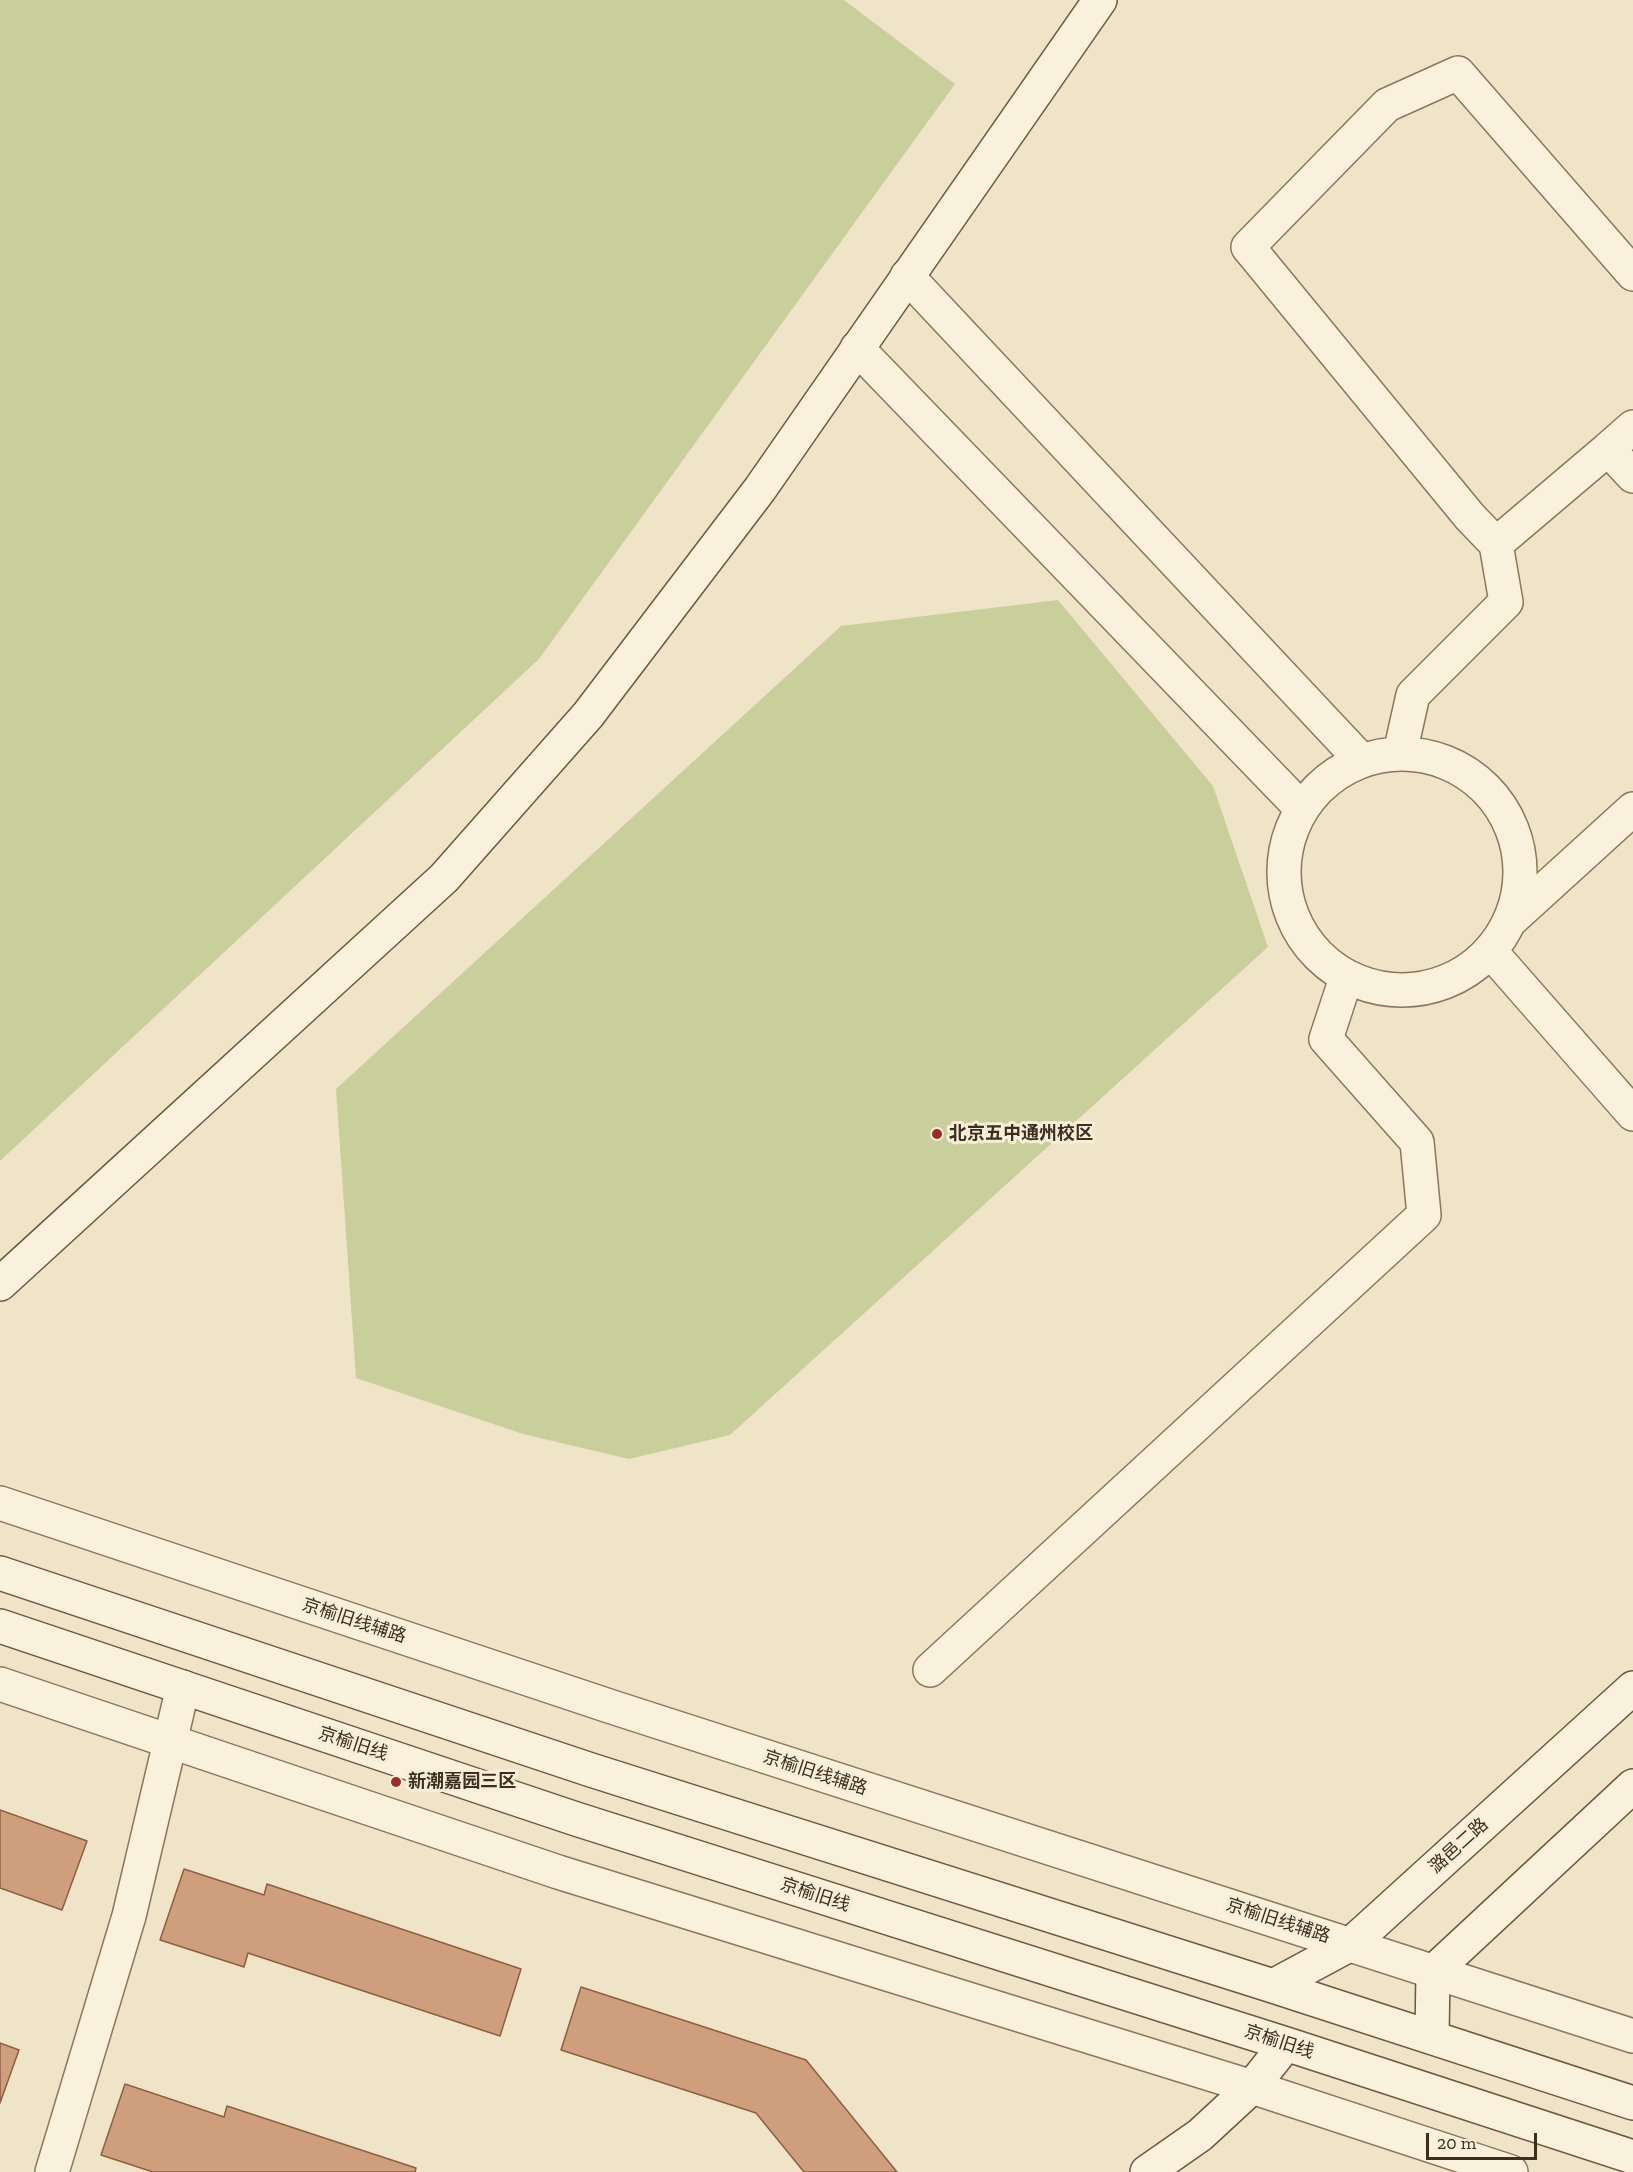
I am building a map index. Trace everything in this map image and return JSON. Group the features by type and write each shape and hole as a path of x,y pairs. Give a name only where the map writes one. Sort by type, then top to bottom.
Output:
{"street":[{"path":"0,1284 444,878 588,715 760,489 1100,0"},
{"path":"1400,753 1413,694 1506,602 1496,544 1470,517 1248,247 1387,105 1458,73 1633,274"},
{"path":"908,276 1361,760"},
{"path":"857,348 1301,808"},
{"path":"1496,544 1633,427"},
{"path":"1608,449 1633,476"},
{"path":"1512,920 1521,881 1517,842 1501,806 1474,777 1465,772 1439,759 1400,753 1361,760 1327,779 1301,808 1286,844 1283,883 1293,921 1315,954 1346,978 1384,990 1423,990 1460,977 1491,952 1512,920 1633,809"},
{"path":"1491,952 1633,1114"},
{"path":"930,1670 1424,1215 1417,1142 1326,1039 1346,978"},
{"name":"京榆旧线辅路","path":"0,1503 612,1707 1633,2036"},
{"path":"0,1573 591,1770 1273,1986 1633,2103"},
{"name":"京榆旧线","path":"0,1626 576,1819 1286,2044 1633,2157"},
{"path":"0,1684 558,1872 1252,2086 1510,2172"},
{"name":"潞邑二路","path":"1273,1986 1350,1944 1632,1684"},
{"path":"52,2172 129,1916 183,1688"},
{"path":"1432,2037 1433,1972 1633,1786"},
{"path":"1147,2172 1200,2135 1252,2086 1286,2044"}],"green space":[{"path":"0,0 844,0 955,84 539,659 0,1161"},
{"path":"1058,600 1213,786 1268,947 730,1435 629,1459 523,1434 356,1378 336,1089 841,626"}],"building":[{"path":"0,1810 87,1841 62,1910 0,1888"},
{"path":"184,1869 264,1895 267,1884 521,1969 500,2036 248,1953 244,1967 160,1940"},
{"path":"581,1987 806,2060 897,2172 804,2172 756,2113 561,2050"},
{"path":"0,2043 19,2050 0,2103"},
{"path":"125,2084 224,2117 227,2106 416,2168 415,2172 153,2172 101,2155"}],"place":[{"name":"北京五中通州校区","path":"937,1134"},
{"name":"新潮嘉园三区","path":"396,1782"}]}
